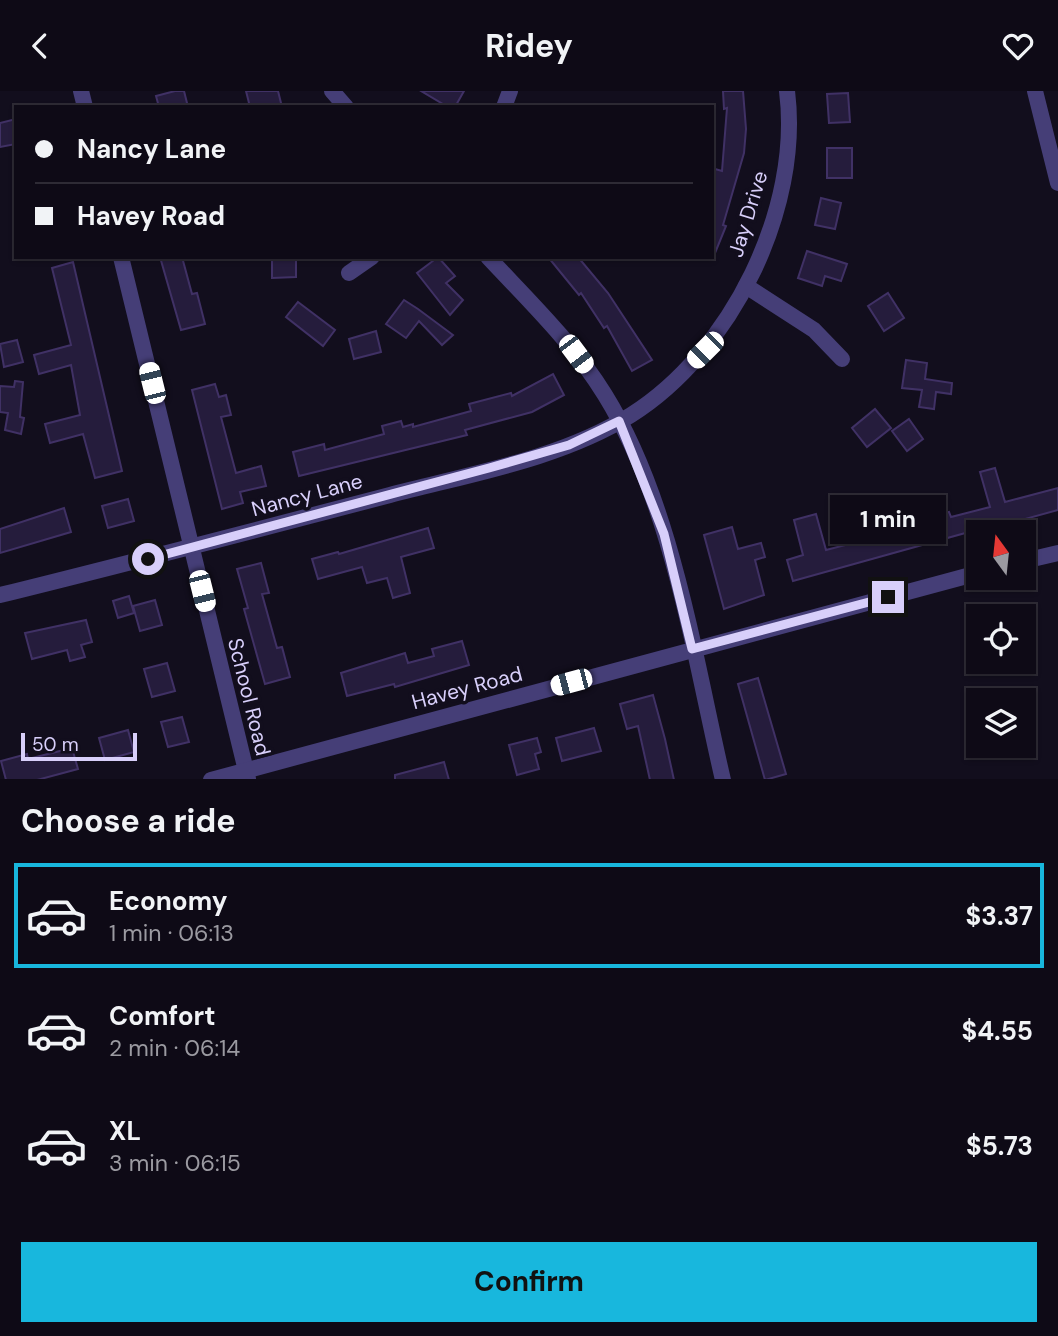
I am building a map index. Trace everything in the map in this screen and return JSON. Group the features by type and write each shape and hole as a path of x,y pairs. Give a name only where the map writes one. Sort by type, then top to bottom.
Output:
{"street":[{"path":"332,91 344,105"},
{"name":"Jay Drive","path":"619,421 670,385 705,350 746,286 766,239 782,182 789,106 787,91"},
{"path":"1035,91 1058,183"},
{"name":"School Road","path":"121,259 247,774"},
{"path":"349,273 369,259"},
{"path":"490,259 561,334 591,374 619,421 664,534 723,779"},
{"path":"746,286 814,330 842,359"},
{"name":"Nancy Lane","path":"0,595 192,548 542,453 569,445 619,421"},
{"path":"1036,558 1058,552"},
{"name":"Havey Road","path":"211,779 247,774 692,649 966,576"}],"building":[{"path":"184,91 188,105 158,105 156,96"},
{"path":"246,91 278,91 282,105 250,105"},
{"path":"421,91 464,91 456,105 445,105"},
{"path":"723,91 743,91 746,129 744,153 723,225 726,226 714,256 714,171 715,169 722,171 727,108 724,109"},
{"path":"848,93 850,122 829,123 827,94"},
{"path":"14,120 14,144 0,147 0,123"},
{"path":"827,148 852,148 852,178 827,178"},
{"path":"821,198 841,203 835,229 815,225"},
{"path":"807,251 847,264 841,281 825,276 822,286 798,278"},
{"path":"161,259 183,259 192,294 197,293 205,324 181,330"},
{"path":"272,259 296,259 296,277 272,278"},
{"path":"435,259 440,259 455,276 446,283 463,300 450,315 417,273"},
{"path":"550,259 580,259 608,293 652,360 632,371 607,326 604,328 581,293 579,295"},
{"path":"73,262 122,471 95,478 83,434 50,443 45,424 80,415 71,365 39,374 34,355 71,345 52,268"},
{"path":"888,293 904,318 884,331 868,306"},
{"path":"404,300 453,335 442,345 419,321 406,338 386,324"},
{"path":"298,302 335,330 323,346 286,317"},
{"path":"376,331 381,352 354,359 349,339"},
{"path":"17,340 23,362 4,367 0,344"},
{"path":"906,360 927,363 925,379 952,383 951,394 936,392 934,409 919,407 922,390 902,388"},
{"path":"553,374 564,395 532,412 465,430 467,435 299,476 293,452 324,444 325,450 384,434 382,426 401,421 403,427 413,424 413,427 471,411 469,404 511,393 512,396"},
{"path":"15,381 23,382 20,417 24,418 21,434 5,430 8,413 0,412 0,386 14,387"},
{"path":"215,384 219,397 226,395 231,415 221,417 236,473 261,466 266,486 240,492 243,503 222,509 192,390"},
{"path":"875,409 891,428 867,447 852,428"},
{"path":"909,419 923,439 907,451 892,431"},
{"path":"995,468 1005,502 1058,488 1058,510 1021,520 966,520 966,533 793,581 787,560 803,555 794,520 816,514 826,550 857,542 850,514 862,510 867,529 949,512 951,517 990,507 980,472"},
{"path":"128,499 134,521 108,528 102,506"},
{"path":"64,508 71,532 0,553 0,529"},
{"path":"732,527 738,549 761,543 765,557 755,560 764,595 724,609 704,535"},
{"path":"428,528 434,548 401,557 410,593 393,598 387,578 367,583 362,567 318,579 312,559 338,552 339,554"},
{"path":"261,563 269,593 262,594 277,648 282,647 290,677 265,684 244,609 248,608 237,569"},
{"path":"129,596 134,613 118,618 113,601"},
{"path":"155,600 162,625 140,631 133,606"},
{"path":"86,620 92,642 81,645 85,657 70,661 67,650 32,659 25,633"},
{"path":"462,641 469,665 395,687 394,684 347,696 341,673 405,653 408,663 434,656 432,649"},
{"path":"167,663 175,691 152,697 144,669"},
{"path":"758,678 786,774 765,779 738,684"},
{"path":"653,695 674,779 650,779 638,726 627,729 620,704"},
{"path":"182,717 189,742 168,747 161,722"},
{"path":"594,728 601,751 562,761 556,738"},
{"path":"128,730 134,752 105,760 99,738"},
{"path":"537,738 541,752 535,754 539,769 517,775 509,745"},
{"path":"72,748 78,769 41,779 6,779 1,761 27,754 28,759"},
{"path":"444,762 449,779 395,779 395,775"}],"route":[{"path":"148,559 437,483 569,445 619,421 664,534 692,649 888,597"}]}
